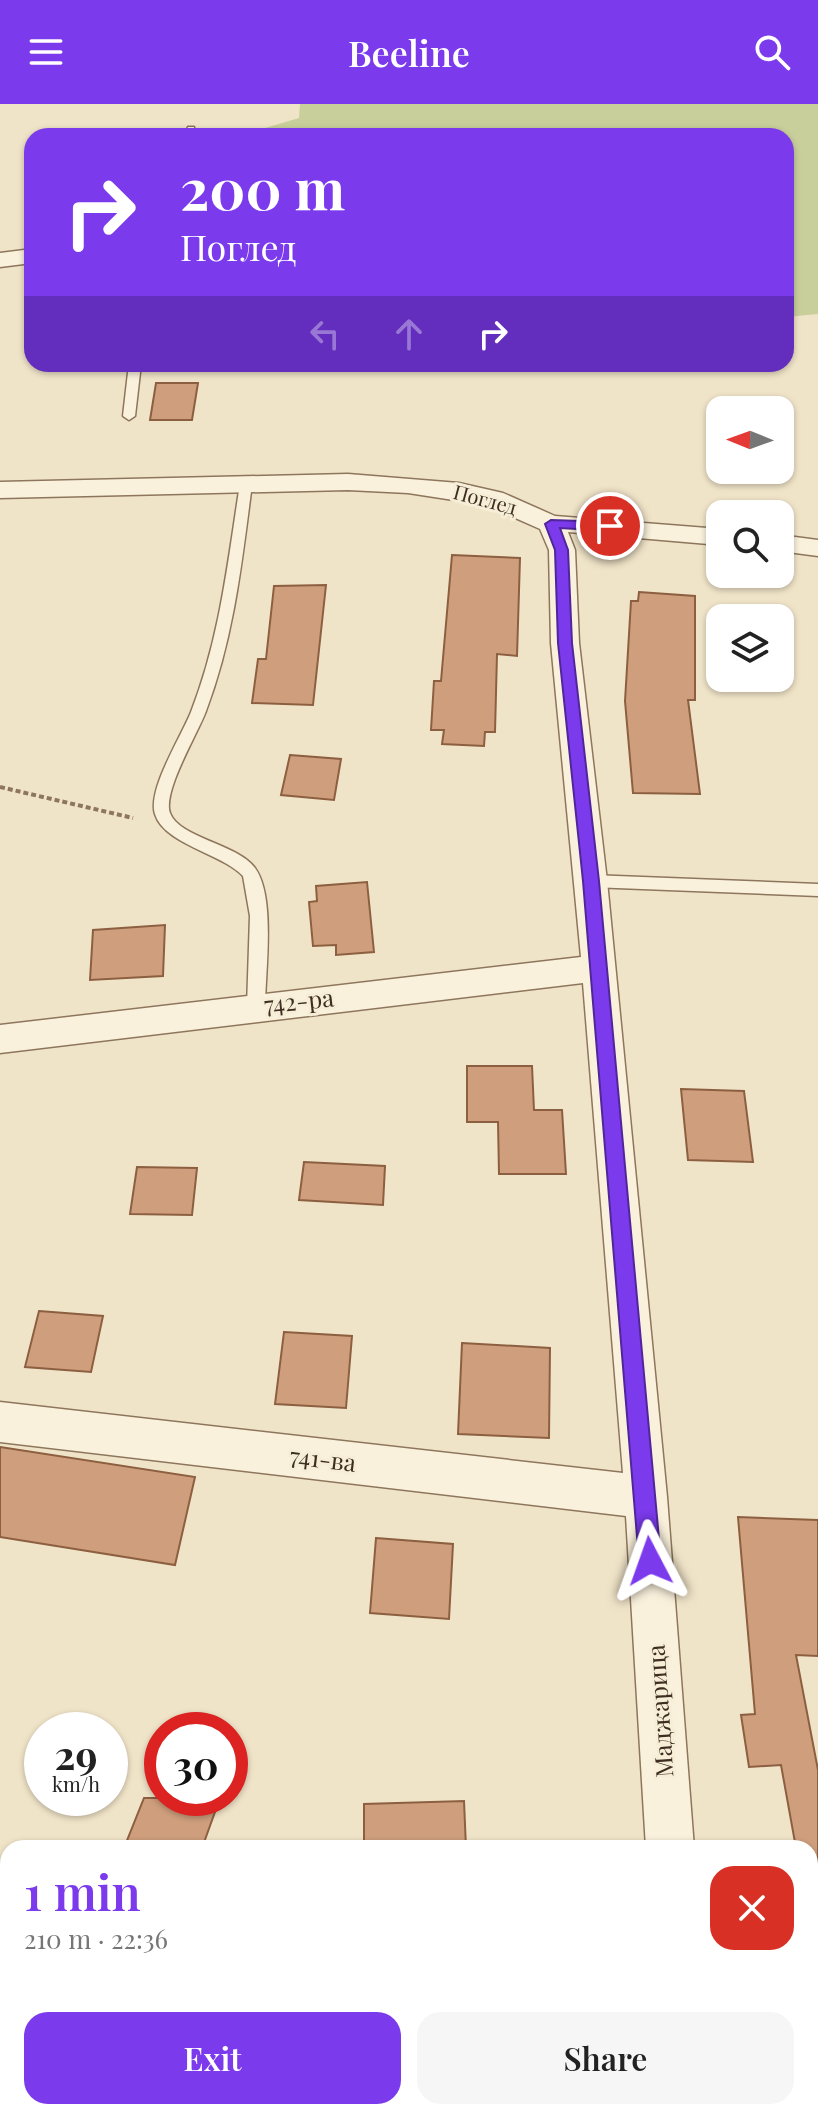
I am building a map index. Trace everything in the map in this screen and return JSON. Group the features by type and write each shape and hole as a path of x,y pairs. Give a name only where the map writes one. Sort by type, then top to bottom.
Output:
{"street":[{"path":"0,260 24,257"},
{"name":"Поглед","path":"0,490 348,482 459,491 494,499 551,524 583,524 706,536"},
{"name":"Маджарица","path":"551,524 562,550 565,643 591,881 646,1497 669,1840"},
{"path":"794,545 818,548"},
{"name":"742-ра","path":"0,1039 598,968"},
{"name":"741-ва","path":"0,1422 646,1497"}],"lane":[{"path":"129,416 134,372"},
{"path":"246,484 226,623 199,710 163,792 162,815 173,828 227,854 250,873 257,892 256,1007"},
{"path":"591,881 818,890"}],"path":[{"path":"0,787 173,828"}],"green space":[{"path":"300,104 818,104 818,314 794,316 794,128 265,128 299,118"}],"building":[{"path":"156,383 198,383 192,420 150,420"},
{"path":"452,555 520,558 517,656 497,654 495,732 485,732 484,746 442,744 444,730 431,730 434,681 441,681"},
{"path":"326,585 313,705 252,703 258,659 266,659 274,586"},
{"path":"639,592 695,596 695,700 688,700 700,794 633,793 625,701 631,601 638,601"},
{"path":"290,755 341,759 334,800 281,795"},
{"path":"367,882 374,952 336,955 336,945 313,946 309,902 317,901 316,886"},
{"path":"165,925 163,976 90,980 93,930"},
{"path":"467,1066 532,1066 534,1110 562,1110 566,1174 499,1174 498,1122 467,1122"},
{"path":"681,1089 744,1091 753,1162 688,1160"},
{"path":"304,1162 385,1166 383,1205 299,1200"},
{"path":"137,1167 197,1168 192,1215 130,1214"},
{"path":"39,1311 103,1316 91,1372 25,1367"},
{"path":"284,1332 352,1336 346,1408 275,1404"},
{"path":"462,1343 550,1348 549,1438 458,1434"},
{"path":"0,1447 195,1477 175,1565 0,1537"},
{"path":"738,1517 818,1520 818,1656 796,1655 818,1770 818,1840 795,1840 781,1765 749,1767 741,1715 755,1714"},
{"path":"376,1538 453,1544 449,1619 370,1613"},
{"path":"144,1798 144,1816 214,1816 205,1840 127,1840"},
{"path":"464,1801 466,1840 364,1840 364,1804"}],"route":[{"path":"610,526 551,524 562,550 565,643 591,881 650,1561"}]}
